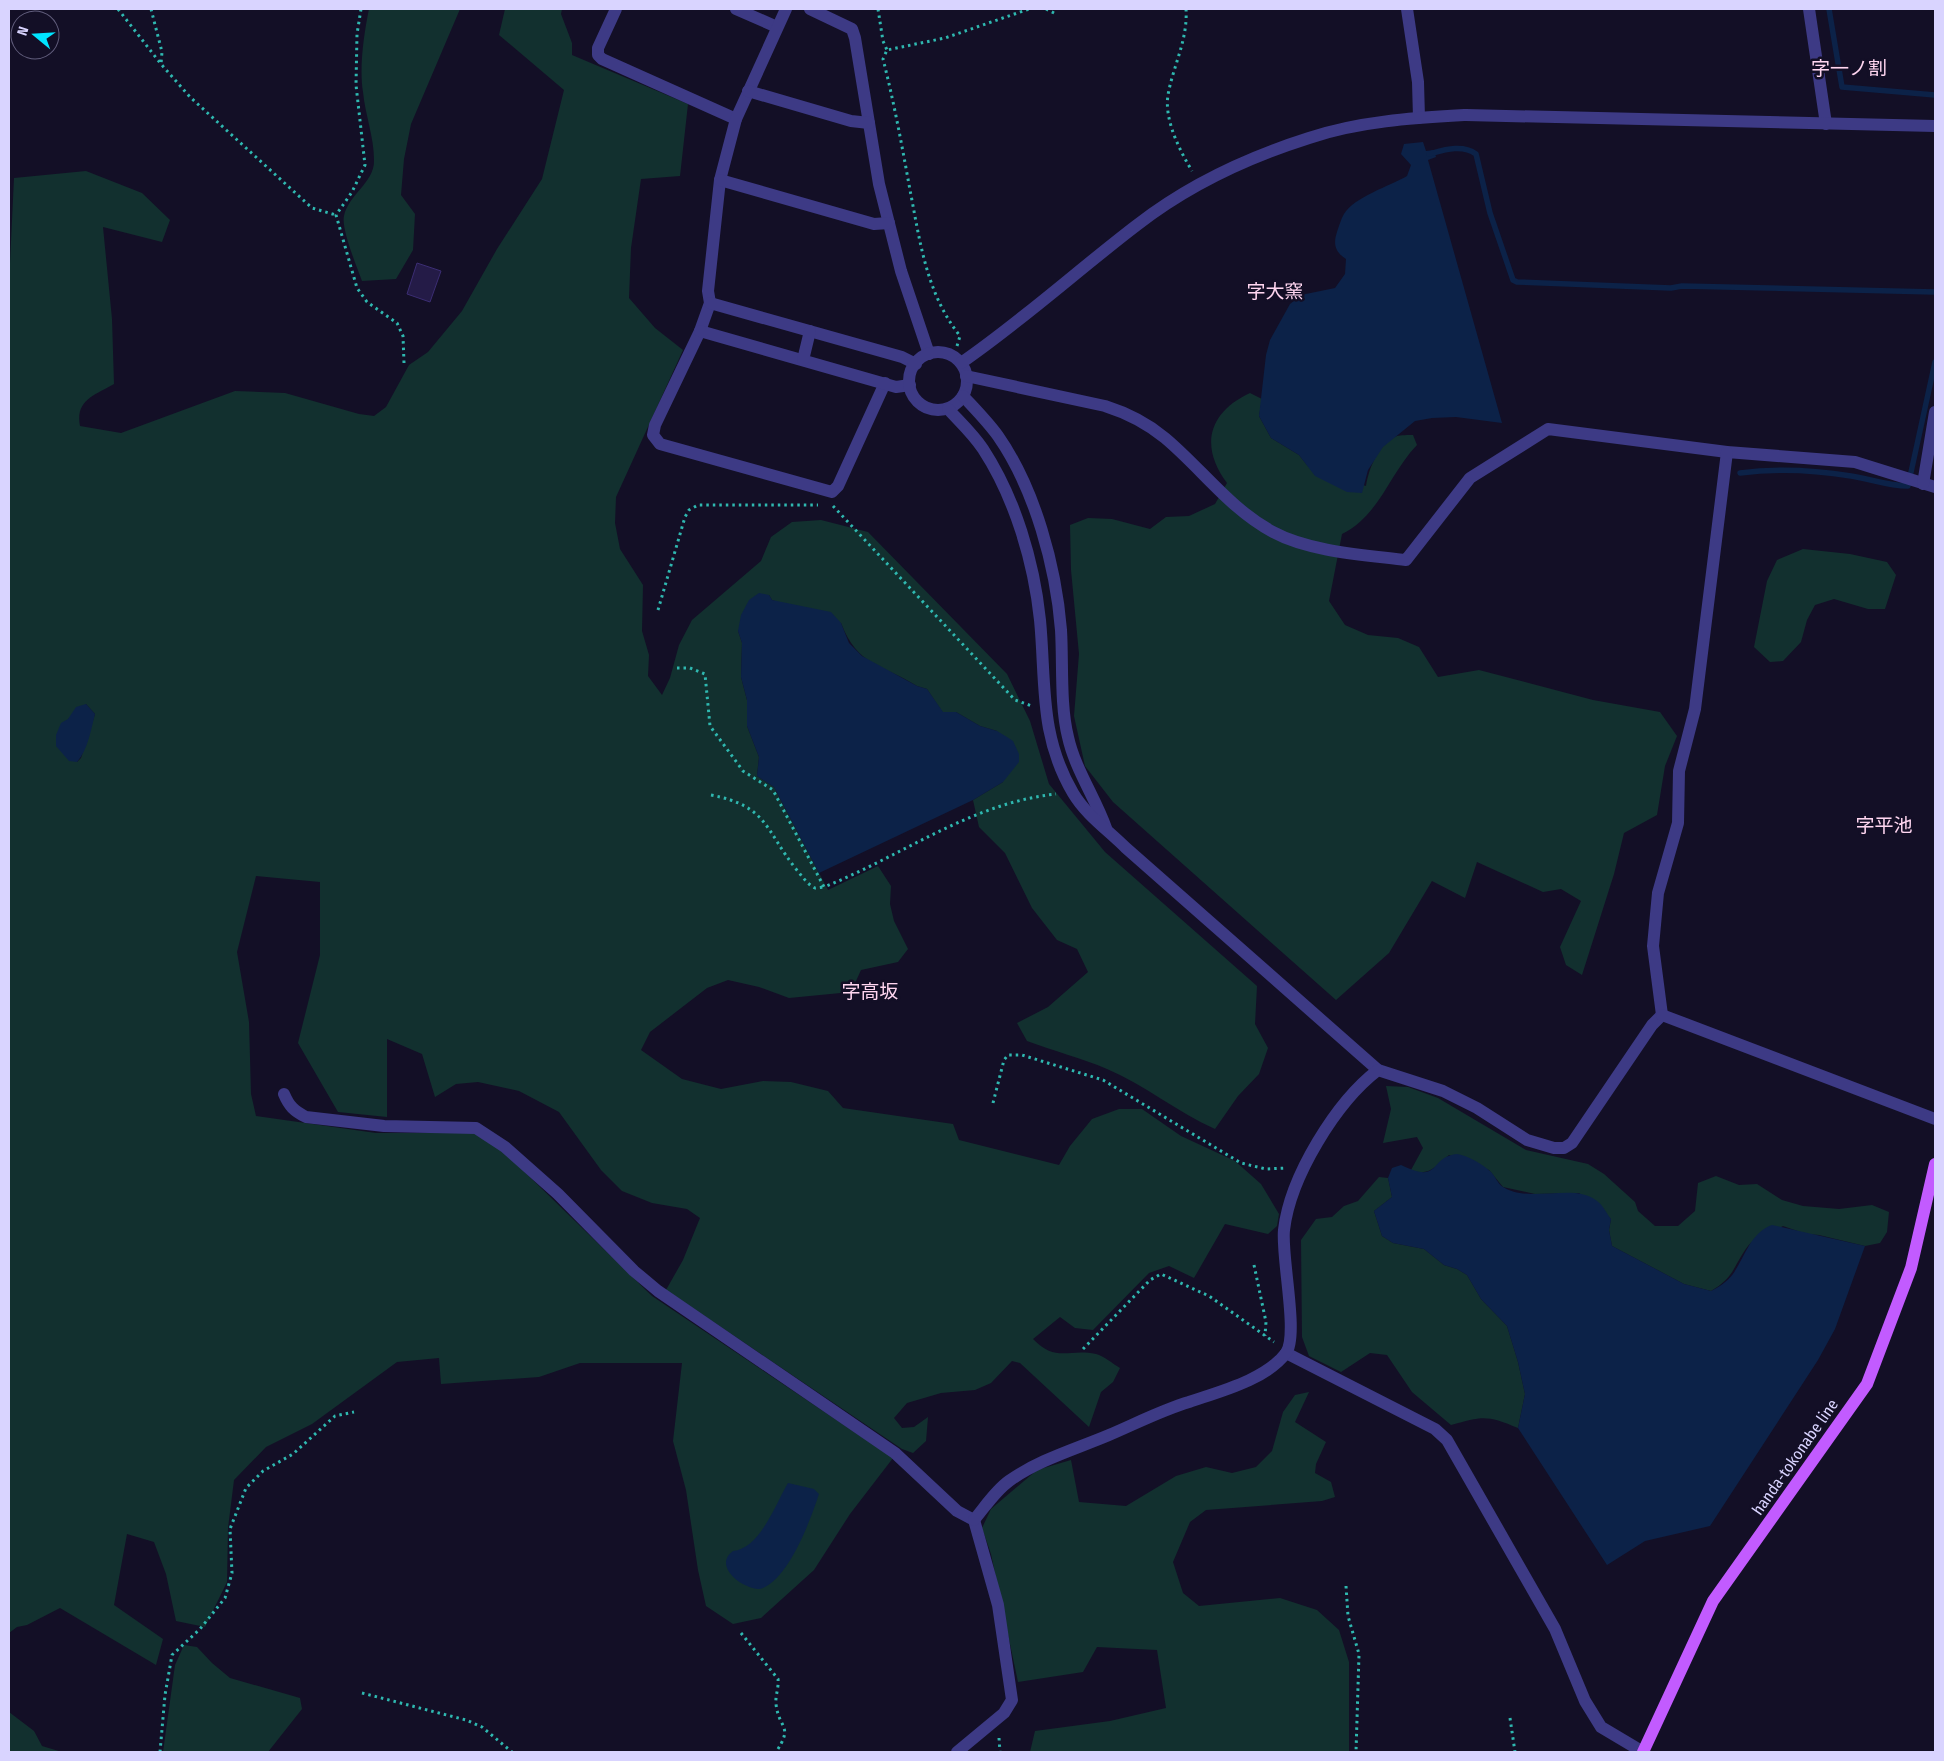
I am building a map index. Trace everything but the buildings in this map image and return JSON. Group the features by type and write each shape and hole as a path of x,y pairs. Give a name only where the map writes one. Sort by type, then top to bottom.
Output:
{"main road":[{"name":"handa-tokonabe line","path":"1643,1752 1712,1601 1867,1384 1911,1268 1935,1164"}],"street":[{"path":"616,9 598,48 598,54 602,59 736,119"},
{"path":"736,9 777,27"},
{"path":"786,9 736,119 720,180 708,291 710,304 700,331 655,426 653,435 656,441 827,495 838,486 885,383"},
{"path":"810,9 852,29 880,184 889,223 901,271 929,354"},
{"path":"1407,9 1418,82 1419,118"},
{"path":"1809,9 1826,124"},
{"path":"748,91 851,121 869,123"},
{"path":"957,360 1138,224 1200,185 1239,165 1310,137 1355,127 1419,118 1466,115 1935,126"},
{"path":"720,180 874,224 889,223"},
{"path":"710,304 902,357 916,364"},
{"path":"700,331 896,387 910,385"},
{"path":"803,360 810,331"},
{"path":"944,353 957,360 966,376 967,382 963,396 948,409 933,410 921,404 916,400 910,385 911,371 916,364 929,354 944,353"},
{"path":"966,376 1121,411 1144,422 1164,437 1222,495 1272,532 1319,547 1406,560 1470,478 1548,430 1727,452 1855,462 1929,486 1935,412"},
{"path":"963,396 998,437 1024,485 1035,511 1056,599 1064,672 1064,717 1068,736 1073,754 1098,806 1107,830"},
{"path":"948,409 982,448 1007,493 1017,517 1037,602 1044,673 1045,707 1058,759 1072,789 1085,810 1378,1070 1443,1091 1477,1108 1527,1140 1554,1148 1564,1148 1572,1143 1652,1025 1662,1015"},
{"path":"982,448 998,437"},
{"path":"1662,1015 1653,946 1658,893 1678,823 1679,771 1695,709 1727,452"},
{"path":"1037,602 1056,599"},
{"path":"1044,673 1064,672"},
{"path":"1662,1015 1935,1119"},
{"path":"974,1520 1000,1489 1014,1477 1187,1402 1218,1393 1261,1374 1286,1353 1291,1333 1284,1231 1290,1201 1302,1168 1359,1084 1378,1070"},
{"path":"284,1094 289,1105 296,1112 306,1117 384,1126 476,1128 505,1147 558,1194 634,1271 658,1292 895,1453 957,1511 974,1520 998,1605 1012,1700 1004,1713 957,1752"},
{"path":"1286,1353 1435,1429 1447,1440 1555,1629 1585,1701 1601,1727 1643,1752"}],"path":[{"path":"118,9 160,64 190,97 312,208 336,215"},
{"path":"150,9 162,52 160,64"},
{"path":"336,215 352,192 365,165 356,85 357,34 361,9"},
{"path":"878,9 883,41 888,50"},
{"path":"957,360 960,336 946,318 931,285 883,59 888,50 945,38 1029,9"},
{"path":"1046,9 1056,14"},
{"path":"1186,9 1185,32 1168,96 1168,119 1200,185"},
{"path":"336,215 357,288 367,302 397,323 403,336 404,363"},
{"path":"658,610 686,517 693,508 698,505 818,505 827,495 1014,700 1027,706 1045,707"},
{"path":"677,668 690,668 705,674 710,726 743,771 773,790 824,887"},
{"path":"711,795 738,802 752,809 772,832 803,878 815,888 824,887 985,810 1035,796 1064,793 1072,789"},
{"path":"993,1103 1004,1060 1008,1055 1022,1055 1103,1080 1241,1164 1266,1169 1302,1168"},
{"path":"1254,1265 1266,1322 1266,1336"},
{"path":"1083,1349 1150,1280 1162,1274 1209,1296 1266,1336 1286,1353"},
{"path":"160,1752 165,1695 172,1655 200,1629 225,1598 232,1574 230,1529 246,1488 264,1471 293,1454 335,1416 354,1412"},
{"path":"1346,1586 1348,1616 1359,1654 1356,1752"},
{"path":"741,1633 778,1679 776,1702 786,1731 786,1737 776,1752"},
{"path":"362,1693 442,1712 466,1720 482,1727 512,1752"},
{"path":"1510,1718 1514,1752"}],"green space":[{"path":"369,9 460,9 411,124 404,159 401,195 415,214 413,250 396,279 362,281 345,230 344,216 346,208 370,175 374,160 362,83 364,39"},
{"path":"505,9 562,9 561,14 572,43 572,55 688,104 680,176 641,179 631,248 629,298 655,328 683,350 616,497 615,523 620,549 643,585 642,631 649,655 648,676 662,695 670,678 679,645 692,620 761,561 771,537 792,522 821,520 868,532 1007,674 1030,721 1049,784 1105,852 1257,986 1255,1024 1268,1048 1259,1074 1238,1096 1215,1129 1187,1115 1121,1075 1088,1061 1027,1041 1017,1023 1048,1007 1088,972 1077,949 1057,940 1032,908 1005,853 979,827 973,800 1003,782 997,731 980,726 956,712 943,713 927,689 917,686 872,663 863,656 855,648 841,623 772,600 769,595 738,631 742,643 741,677 747,700 747,726 759,757 757,776 774,787 828,890 878,866 891,886 890,904 894,921 908,949 898,962 861,970 851,992 789,998 759,987 728,980 707,988 650,1032 641,1050 682,1079 721,1089 763,1081 791,1082 828,1091 843,1108 953,1124 959,1140 1059,1165 1070,1146 1092,1119 1119,1109 1142,1109 1181,1136 1235,1161 1261,1184 1279,1214 1277,1226 1268,1234 1225,1224 1194,1278 1169,1266 1149,1273 1093,1330 1075,1328 1060,1317 1033,1339 1049,1351 1056,1353 1096,1354 1120,1368 1113,1382 1101,1392 1089,1427 1020,1363 1012,1361 991,1383 975,1390 941,1393 907,1403 894,1418 902,1428 914,1427 928,1417 926,1441 913,1453 902,1449 666,1290 683,1260 700,1218 687,1209 652,1203 622,1191 601,1170 559,1112 519,1091 478,1082 456,1084 435,1097 422,1054 387,1039 387,1117 338,1112 298,1043 320,955 320,882 256,876 237,952 249,1022 251,1094 256,1116 376,1133 476,1133 500,1148 652,1296 893,1458 850,1514 814,1570 761,1618 733,1624 706,1606 698,1570 686,1490 673,1441 682,1363 580,1363 539,1377 441,1384 439,1358 397,1362 312,1424 266,1447 234,1480 228,1528 227,1582 205,1627 176,1621 166,1574 154,1542 127,1534 114,1605 163,1639 156,1665 60,1608 27,1625 17,1627 9,1633 9,284 14,178 86,171 142,193 170,220 162,242 103,227 112,319 114,384 88,399 81,410 79,417 80,426 121,433 235,391 285,393 359,414 374,416 386,407 409,365 428,352 462,311 497,249 542,179 564,90 499,35","holes":["86,704 95,714 81,758 77,762 68,719"]},
{"path":"1250,393 1262,399 1259,416 1271,438 1299,455 1307,465 1366,486 1372,464 1385,445 1397,436 1413,435 1417,445 1407,456 1375,505 1355,526 1342,534 1329,601 1345,625 1368,635 1398,638 1419,647 1438,677 1479,670 1593,700 1660,712 1677,736 1665,766 1657,815 1624,833 1614,874 1582,975 1566,965 1560,947 1581,901 1561,889 1543,892 1477,862 1465,898 1432,881 1389,953 1336,1000 1113,802 1085,766 1074,716 1079,654 1071,570 1070,525 1088,518 1112,519 1150,529 1166,517 1189,516 1215,504 1227,483 1218,469 1213,456 1211,443 1213,431 1217,420 1225,410"},
{"path":"1803,549 1850,554 1887,562 1896,575 1885,609 1868,609 1834,599 1815,605 1807,620 1801,642 1783,661 1770,662 1754,647 1767,581 1777,560"},
{"path":"1386,1086 1408,1087 1438,1098 1526,1150 1588,1164 1604,1174 1635,1202 1638,1211 1655,1226 1678,1226 1695,1211 1698,1183 1716,1176 1739,1185 1757,1184 1782,1200 1803,1206 1839,1209 1872,1205 1889,1212 1887,1232 1880,1243 1865,1246 1819,1235 1806,1234 1783,1226 1751,1243 1725,1281 1711,1291 1684,1284 1612,1246 1609,1230 1611,1219 1579,1193 1535,1194 1503,1187 1489,1170 1449,1155 1428,1171 1417,1172 1411,1170 1423,1148 1417,1137 1383,1143 1391,1109"},
{"path":"1379,1177 1388,1178 1392,1197 1374,1211 1382,1236 1393,1243 1424,1249 1444,1265 1457,1269 1467,1275 1481,1299 1507,1326 1525,1394 1518,1428 1485,1418 1451,1425 1412,1392 1387,1355 1370,1353 1341,1372 1309,1356 1302,1337 1301,1240 1316,1219 1332,1217 1344,1206 1358,1201"},
{"path":"1309,1392 1295,1422 1326,1442 1316,1464 1315,1473 1331,1482 1335,1497 1322,1501 1206,1510 1190,1522 1173,1562 1183,1593 1199,1606 1280,1598 1317,1610 1339,1630 1349,1662 1349,1752 1030,1752 1035,1731 1110,1721 1166,1708 1157,1650 1097,1647 1083,1672 1018,1682 991,1554 982,1528 991,1509 1037,1470 1071,1460 1079,1502 1126,1506 1176,1476 1206,1467 1232,1473 1256,1467 1272,1451 1283,1412 1295,1395"},
{"path":"184,1645 197,1647 230,1678 300,1698 302,1709 268,1752 163,1752 175,1665"},
{"path":"9,1712 34,1731 42,1746 62,1752 9,1752"}],"water":[{"path":"1423,142 1426,151 1434,150 1436,157 1428,160 1502,423 1456,417 1415,421 1383,447 1368,470 1362,493 1347,492 1315,476 1299,455 1271,438 1259,416 1266,355 1270,340 1290,304 1301,295 1335,288 1345,274 1346,259 1339,254 1335,244 1337,232 1344,214 1364,197 1407,176 1411,165 1401,154 1404,144"},
{"path":"759,593 769,595 772,600 831,612 841,623 849,643 862,656 917,686 927,689 943,712 956,712 980,726 997,731 1013,741 1019,754 1019,762 1003,782 973,800 819,873 774,787 757,776 759,757 747,726 747,700 741,677 742,643 738,631 741,615 749,600"},
{"path":"86,704 95,714 89,739 84,752 77,762 69,761 56,746 56,735 61,723 68,719 76,707"},
{"path":"1457,1154 1479,1163 1491,1172 1501,1186 1514,1192 1526,1194 1577,1193 1588,1196 1603,1207 1611,1219 1609,1230 1612,1246 1684,1284 1711,1291 1731,1277 1753,1240 1764,1229 1772,1225 1865,1246 1835,1329 1818,1360 1710,1526 1645,1541 1607,1565 1518,1428 1525,1394 1507,1326 1481,1299 1467,1275 1457,1269 1444,1265 1424,1249 1393,1243 1382,1236 1374,1211 1392,1197 1388,1178 1392,1168 1401,1165 1423,1172 1429,1171 1448,1156"},
{"path":"788,1483 814,1489 819,1494 815,1505 798,1547 782,1572 773,1582 763,1588 750,1587 734,1578 729,1572 726,1565 727,1558 733,1551 743,1548 759,1534"}],"waterway":[{"path":"1829,9 1842,87 1935,95"},
{"path":"1429,154 1459,149 1465,149 1476,154 1490,213 1513,280 1517,282 1671,288 1682,286 1935,292"},
{"path":"1740,473 1782,470 1823,472 1908,486 1935,362"}],"district":[{"name":"字一ノ割","path":"1849,68"},
{"name":"字大窯","path":"1275,291"},
{"name":"字平池","path":"1884,825"},
{"name":"字高坂","path":"870,991"}]}
